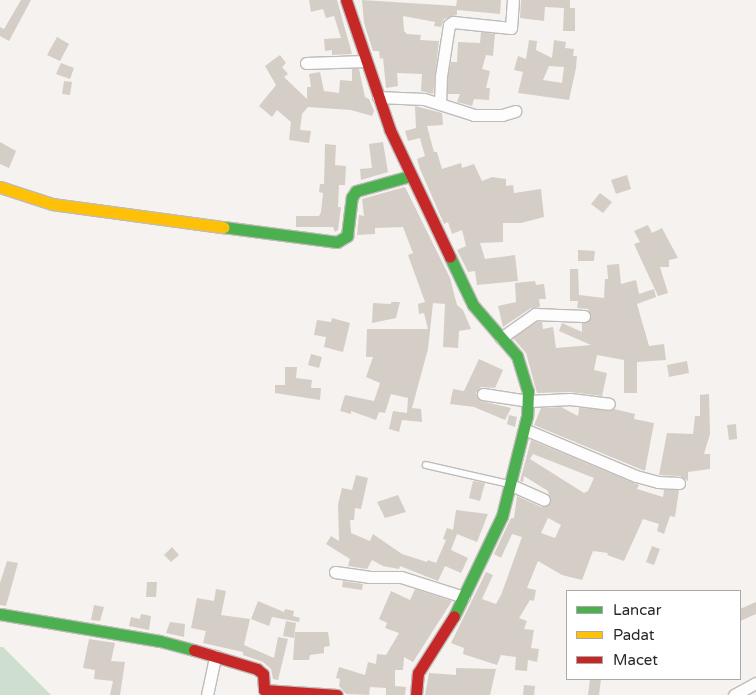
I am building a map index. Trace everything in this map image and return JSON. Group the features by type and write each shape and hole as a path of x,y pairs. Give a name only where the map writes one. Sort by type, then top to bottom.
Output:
{"street":[{"path":"346,0 378,97 410,176 468,296 485,322 520,361 529,401 511,485 500,522 464,597 421,668 416,695"},
{"path":"440,104 441,76 449,25 454,22 511,28 513,0"},
{"path":"306,63 366,61"},
{"path":"378,97 417,98 474,115 515,112"},
{"path":"0,187 52,204 337,242 347,236 356,191 410,176"},
{"path":"501,338 535,314 584,316"},
{"path":"483,394 529,401 570,399 610,404"},
{"path":"524,429 646,479 679,483"},
{"path":"511,485 544,500"},
{"path":"335,572 369,577 401,577 464,597"},
{"path":"0,614 160,641 216,656 262,672 262,690 337,695"},
{"path":"207,695 216,656"},
{"path":"734,695 756,683"}],"lane":[{"path":"426,465 511,485"}],"green space":[{"path":"0,647 3,647 51,695 0,695"}],"building":[{"path":"21,0 31,0 9,41 0,36 0,27 4,29"},
{"path":"309,0 337,0 352,54 332,55 332,50 325,51 324,39 341,38 334,16 326,18 323,9 311,12"},
{"path":"362,0 456,6 457,0 501,0 500,14 457,10 457,15 444,19 441,27 434,26 435,22 403,16 404,31 407,34 421,35 420,40 439,41 433,94 421,91 422,74 397,73 398,86 386,88 383,58 380,59 379,51 373,51 364,23"},
{"path":"521,0 570,0 570,8 575,8 575,31 563,31 564,8 545,7 544,21 520,18"},
{"path":"481,32 495,34 493,56 486,55 482,69 490,71 486,88 490,88 489,100 474,99 472,106 457,102 460,94 448,94 448,77 451,62 457,62 458,42 480,43"},
{"path":"57,37 69,44 60,61 47,55"},
{"path":"529,40 537,41 536,50 552,58 554,40 566,42 565,48 574,49 573,56 577,56 576,68 569,100 518,93 523,72 514,70 518,56 526,59","holes":["549,66 564,67 562,83 543,80"]},
{"path":"280,55 286,63 282,67 288,74 284,77 307,99 307,87 311,87 309,74 320,72 324,91 339,93 340,80 352,81 352,69 359,69 365,97 369,99 374,111 372,116 351,110 308,107 302,114 300,130 311,131 309,143 289,140 291,122 277,110 272,117 259,106 276,85 265,66"},
{"path":"61,63 74,68 70,79 56,74"},
{"path":"64,81 72,82 70,95 62,94"},
{"path":"415,106 442,113 443,125 427,126 434,152 437,152 442,169 461,163 462,168 474,164 482,181 492,177 506,179 506,186 513,185 514,193 541,189 544,217 521,223 503,223 503,242 480,243 485,259 515,255 518,281 477,285 475,271 468,272 457,250 466,246 462,230 452,234 448,222 444,224 420,169 417,159 425,156 420,138 408,141 405,131 416,128"},
{"path":"0,142 16,151 9,168 0,164"},
{"path":"383,142 388,172 361,180 360,169 372,168 369,144"},
{"path":"325,144 336,145 335,165 346,166 345,185 339,185 338,207 341,207 338,230 335,232 333,227 296,227 296,216 319,216 321,212 323,193 319,192 320,184 324,184"},
{"path":"627,175 631,189 616,194 611,180"},
{"path":"405,187 450,278 457,305 463,310 471,329 459,331 458,348 443,347 445,304 433,303 428,349 412,408 421,409 422,422 402,420 399,432 389,429 393,411 407,413 408,398 391,394 385,413 379,412 376,420 351,411 351,414 340,411 345,395 374,401 380,383 366,377 373,357 366,357 367,329 428,329 424,313 419,314 418,304 425,302 408,255 413,253 403,227 375,228 375,234 357,235 359,215 364,216 362,199"},
{"path":"600,193 612,202 603,213 591,204"},
{"path":"648,225 652,233 662,228 678,258 669,260 669,267 660,267 668,293 658,296 634,244 640,242 634,231"},
{"path":"578,250 595,251 594,261 578,261"},
{"path":"619,264 621,284 636,280 639,294 654,289 656,297 637,304 649,346 664,344 666,360 637,362 637,393 624,393 624,360 597,355 594,370 607,373 602,396 570,392 537,393 526,353 513,338 537,322 542,322 543,329 553,327 556,348 591,345 559,331 562,323 582,332 582,323 591,317 588,309 577,308 578,301 570,301 570,269 578,269 579,295 604,298 605,279 608,279 607,265"},
{"path":"535,281 536,285 544,284 546,299 539,299 540,307 531,308 503,327 498,306 516,302 515,283"},
{"path":"391,302 400,302 396,318 372,323 373,303 391,304"},
{"path":"332,318 350,323 343,352 324,347 326,337 314,335 317,320 331,322"},
{"path":"311,354 322,357 319,368 308,365"},
{"path":"479,359 503,370 495,388 481,387 476,393 481,401 511,408 505,420 474,407 450,404 453,389 464,391"},
{"path":"687,361 689,373 669,377 667,365"},
{"path":"285,367 297,367 296,378 312,380 311,388 321,388 320,400 275,393 275,385 285,385"},
{"path":"709,394 710,434 704,454 710,454 710,469 688,472 688,481 680,476 659,475 667,433 693,434 695,416 700,416 700,395"},
{"path":"561,407 578,416 579,408 614,409 635,414 634,419 654,423 645,471 534,425 541,408"},
{"path":"509,415 517,417 515,427 507,424"},
{"path":"736,424 737,439 729,440 727,425"},
{"path":"531,440 639,485 637,489 663,497 664,490 679,490 675,517 670,516 664,534 657,531 659,524 643,519 624,561 607,555 608,553 593,551 582,580 562,575 538,561 527,588 536,590 534,601 530,600 519,618 527,621 524,629 534,630 531,648 539,649 537,662 528,660 527,671 515,670 516,657 501,655 497,665 463,654 464,648 451,643 486,572 493,575 482,599 496,604 501,595 522,537 512,534 501,558 494,554 511,518 514,518 517,496 541,507 551,503 548,491 524,476 523,482 520,481","holes":["533,454 594,478 588,491 584,493 530,459","548,518 561,525 555,538 541,533"]},
{"path":"356,475 368,478 361,509 355,508 354,520 350,520 351,533 370,541 373,534 402,554 427,562 428,560 436,563 446,540 443,539 447,528 453,530 456,510 488,514 477,542 457,534 451,550 468,558 461,573 445,566 438,581 400,566 399,569 383,566 372,560 367,569 348,566 350,559 326,544 331,536 339,541 338,504 342,488 352,490"},
{"path":"473,481 485,483 480,501 469,498"},
{"path":"398,495 406,512 385,518 377,502"},
{"path":"652,546 660,549 654,565 646,562"},
{"path":"172,547 179,555 171,562 164,555"},
{"path":"7,561 18,563 6,606 0,605 0,583"},
{"path":"343,581 363,584 362,590 342,587"},
{"path":"147,582 157,582 156,597 146,597"},
{"path":"216,589 226,591 221,615 250,619 244,645 274,658 278,637 288,639 278,680 273,679 271,669 263,662 243,655 243,652 203,643 206,631 191,628 197,598 214,601"},
{"path":"415,589 452,601 413,662 404,657 403,670 395,670 395,686 406,687 405,695 386,695 386,688 370,687 369,695 346,694 339,686 340,679 336,678 339,667 365,675 368,662 376,664 377,654 386,655 399,633 385,628 387,623 379,619 391,591 410,600"},
{"path":"258,601 284,612 285,609 294,611 293,616 300,618 299,622 272,617 269,626 251,619"},
{"path":"756,602 756,614 741,621 741,609"},
{"path":"94,605 104,607 100,621 91,620"},
{"path":"141,614 151,616 149,630 129,626 131,617 140,619"},
{"path":"286,621 296,623 294,638 283,636"},
{"path":"170,622 185,624 184,637 166,633"},
{"path":"295,632 328,632 330,646 324,647 324,653 310,655 309,660 293,660"},
{"path":"89,639 115,643 111,661 125,662 120,695 110,695 113,681 94,679 95,670 83,668"},
{"path":"456,668 496,669 490,695 425,695 429,673 456,675"},
{"path":"590,680 601,680 599,695 588,695"},
{"path":"524,685 535,686 534,695 523,695"}],"traffic: fast":[{"path":"223,227 337,242 347,236 352,197 356,191 410,176"},
{"path":"450,257 473,305 517,356 528,391 527,416 502,516 454,616"},
{"path":"0,614 160,641 194,650"}],"traffic: slow":[{"path":"0,187 52,204 223,227"}],"traffic: jam":[{"path":"346,0 390,130 450,257"},
{"path":"416,695 418,673 454,616"},
{"path":"194,650 257,669 263,674 264,690 337,695"}]}
